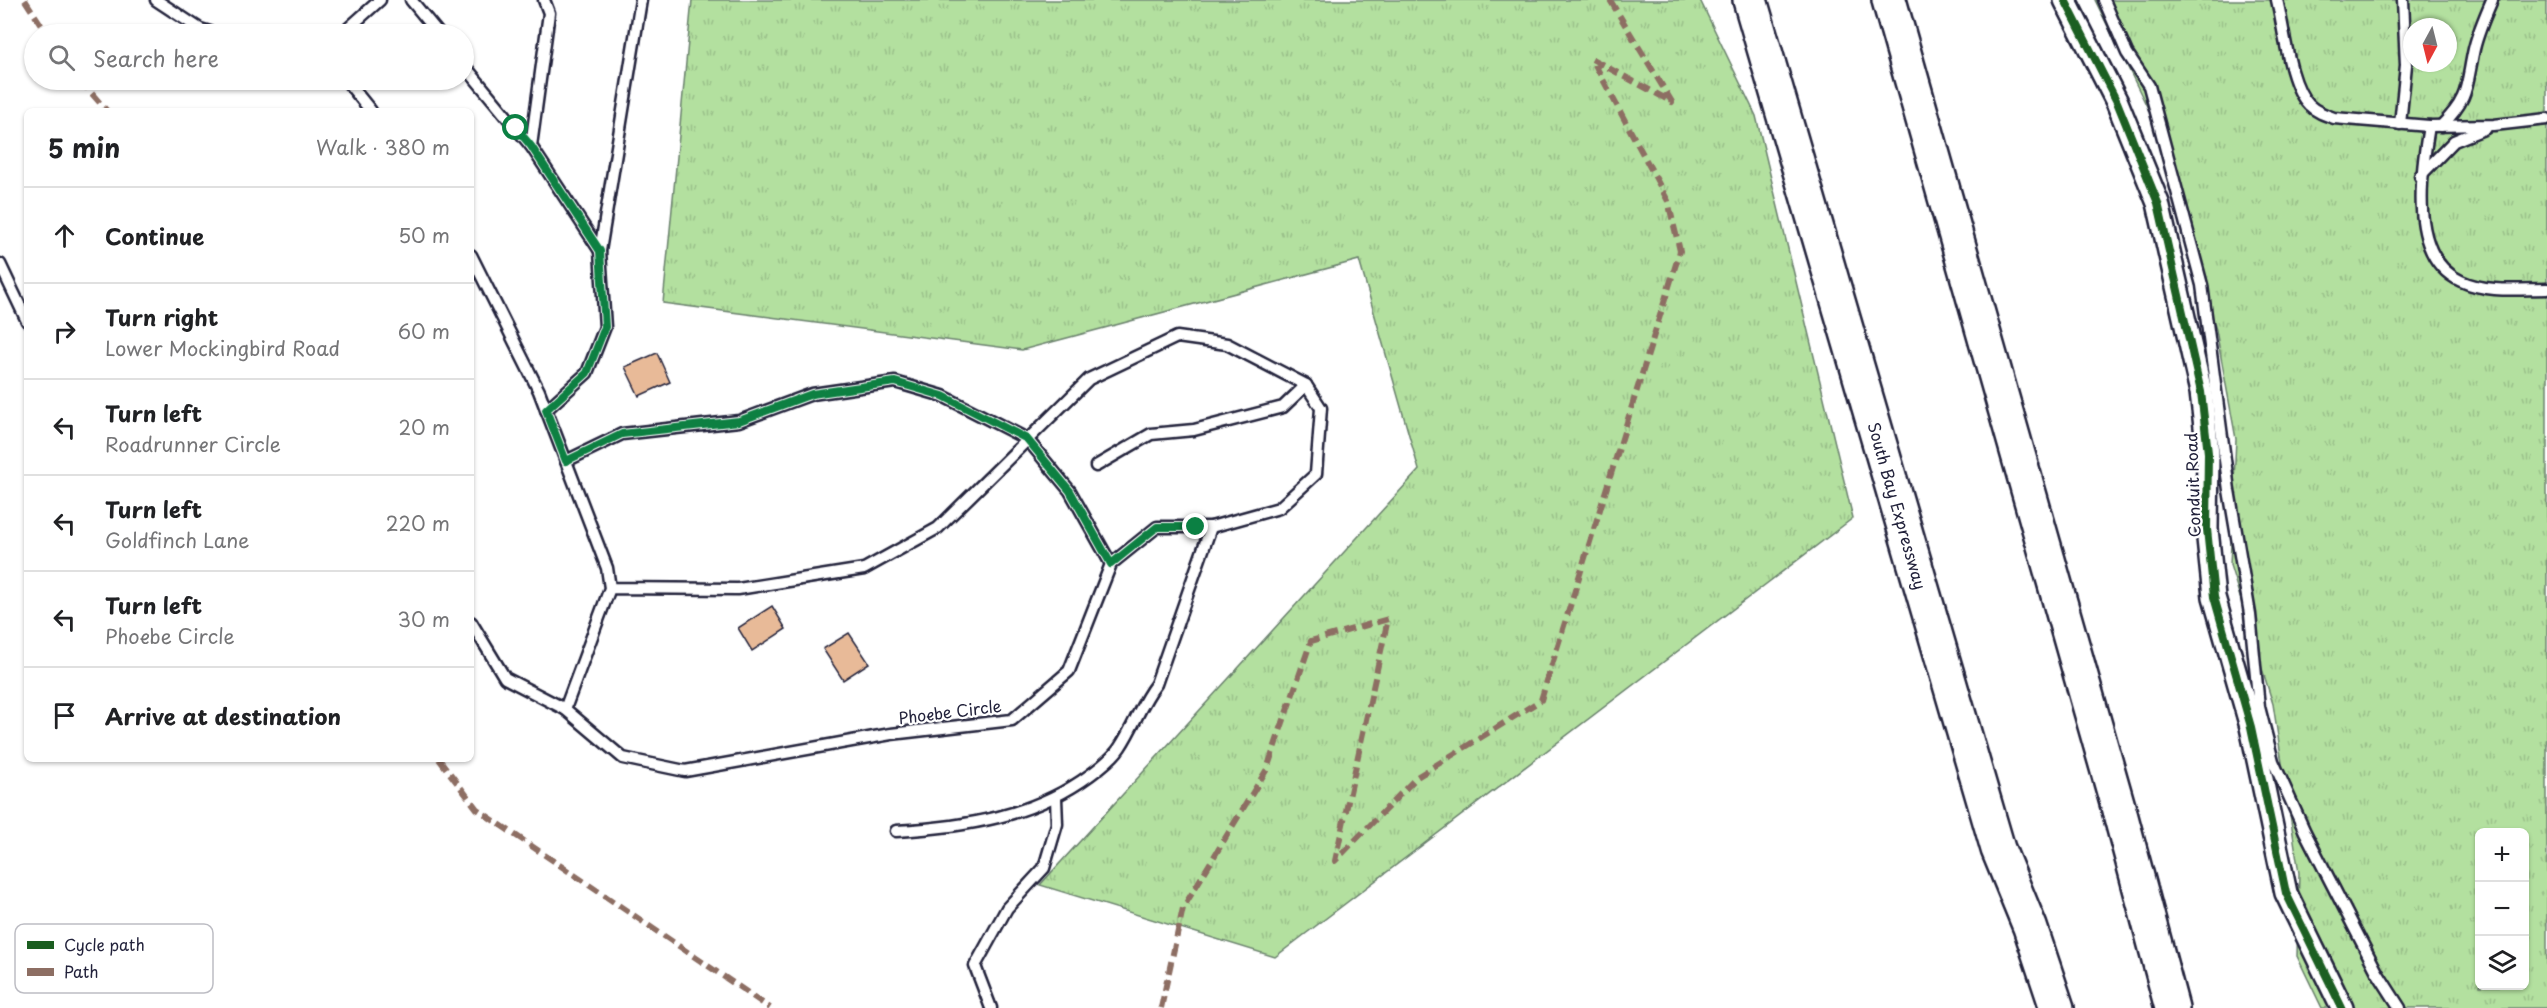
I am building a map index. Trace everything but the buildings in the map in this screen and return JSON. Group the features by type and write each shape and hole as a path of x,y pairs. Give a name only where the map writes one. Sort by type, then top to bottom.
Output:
{"highway":[{"name":"South Bay Expressway","path":"1750,0 1998,849 2030,927 2057,1008"},
{"path":"1889,0 2118,806 2172,1008"}],"street":[{"name":"Conduit Road","path":"2066,0 2117,102 2158,203 2201,392 2208,453 2207,530 2214,597 2251,727 2286,893 2342,1008"}],"lane":[{"path":"156,0 192,24"},
{"path":"353,24 380,0"},
{"path":"411,0 431,24"},
{"path":"531,146 549,13 544,0"},
{"path":"546,410 587,373 605,327 600,251 641,0"},
{"path":"2104,0 2127,53 2149,86 2202,285 2229,490 2250,614 2259,707 2273,761 2310,842 2377,972 2400,1008"},
{"path":"2277,0 2297,89 2309,105 2321,113 2334,118 2428,126 2494,125 2547,119"},
{"path":"2400,124 2406,65 2403,0"},
{"path":"2441,126 2458,110 2470,82 2478,33 2492,0"},
{"path":"474,77 531,146 600,251"},
{"path":"354,90 368,108"},
{"path":"2420,176 2454,141 2494,125"},
{"path":"2428,126 2420,176 2423,228 2439,268 2461,281 2483,288 2547,289"},
{"path":"474,261 546,410 607,568 610,588 565,709"},
{"path":"0,264 24,315"},
{"name":"Phoebe Circle","path":"474,627 505,678 565,709 623,758 685,771 891,734 1012,720 1069,671 1111,564 1157,527 1211,527 1278,508 1316,474 1321,408 1305,386 1227,344 1177,337 1089,379 938,528 864,569 738,589 610,588"},
{"path":"566,461 622,434 739,421 812,394 895,382 943,396 1027,439 1070,491 1111,564"},
{"path":"1096,466 1151,434 1194,430 1283,407 1305,386"},
{"path":"896,831 984,822 1056,798 1106,762 1120,748 1145,699 1156,684 1211,527"},
{"path":"991,1008 975,966 1007,908 1044,868 1057,824 1056,798"}],"green space":[{"path":"692,0 1700,0 1756,116 1853,518 1275,957 1040,885 1419,470 1359,260 1022,350 663,303"},
{"path":"2095,0 2547,0 2547,1008 2322,1008 2297,956 2299,873 2273,704 2230,565 2236,439 2216,330 2157,127"}],"marked path":[{"path":"25,0 41,24"},
{"path":"1161,1008 1183,908 1267,769 1311,641 1388,619 1335,861 1417,777 1541,700 1680,251 1668,201 1592,59 1672,102 1610,0"},
{"path":"89,90 104,108"},
{"path":"441,762 477,809 770,1008"}],"cycle path":[{"path":"2065,0 2117,102 2158,203 2201,392 2208,453 2207,529 2214,597 2251,727 2286,893 2342,1008"}],"route":[{"path":"516,128 531,146 600,251 605,327 587,373 546,410 566,461 622,434 739,421 812,394 895,382 943,396 1027,439 1070,491 1111,564 1157,527 1196,527"}]}
